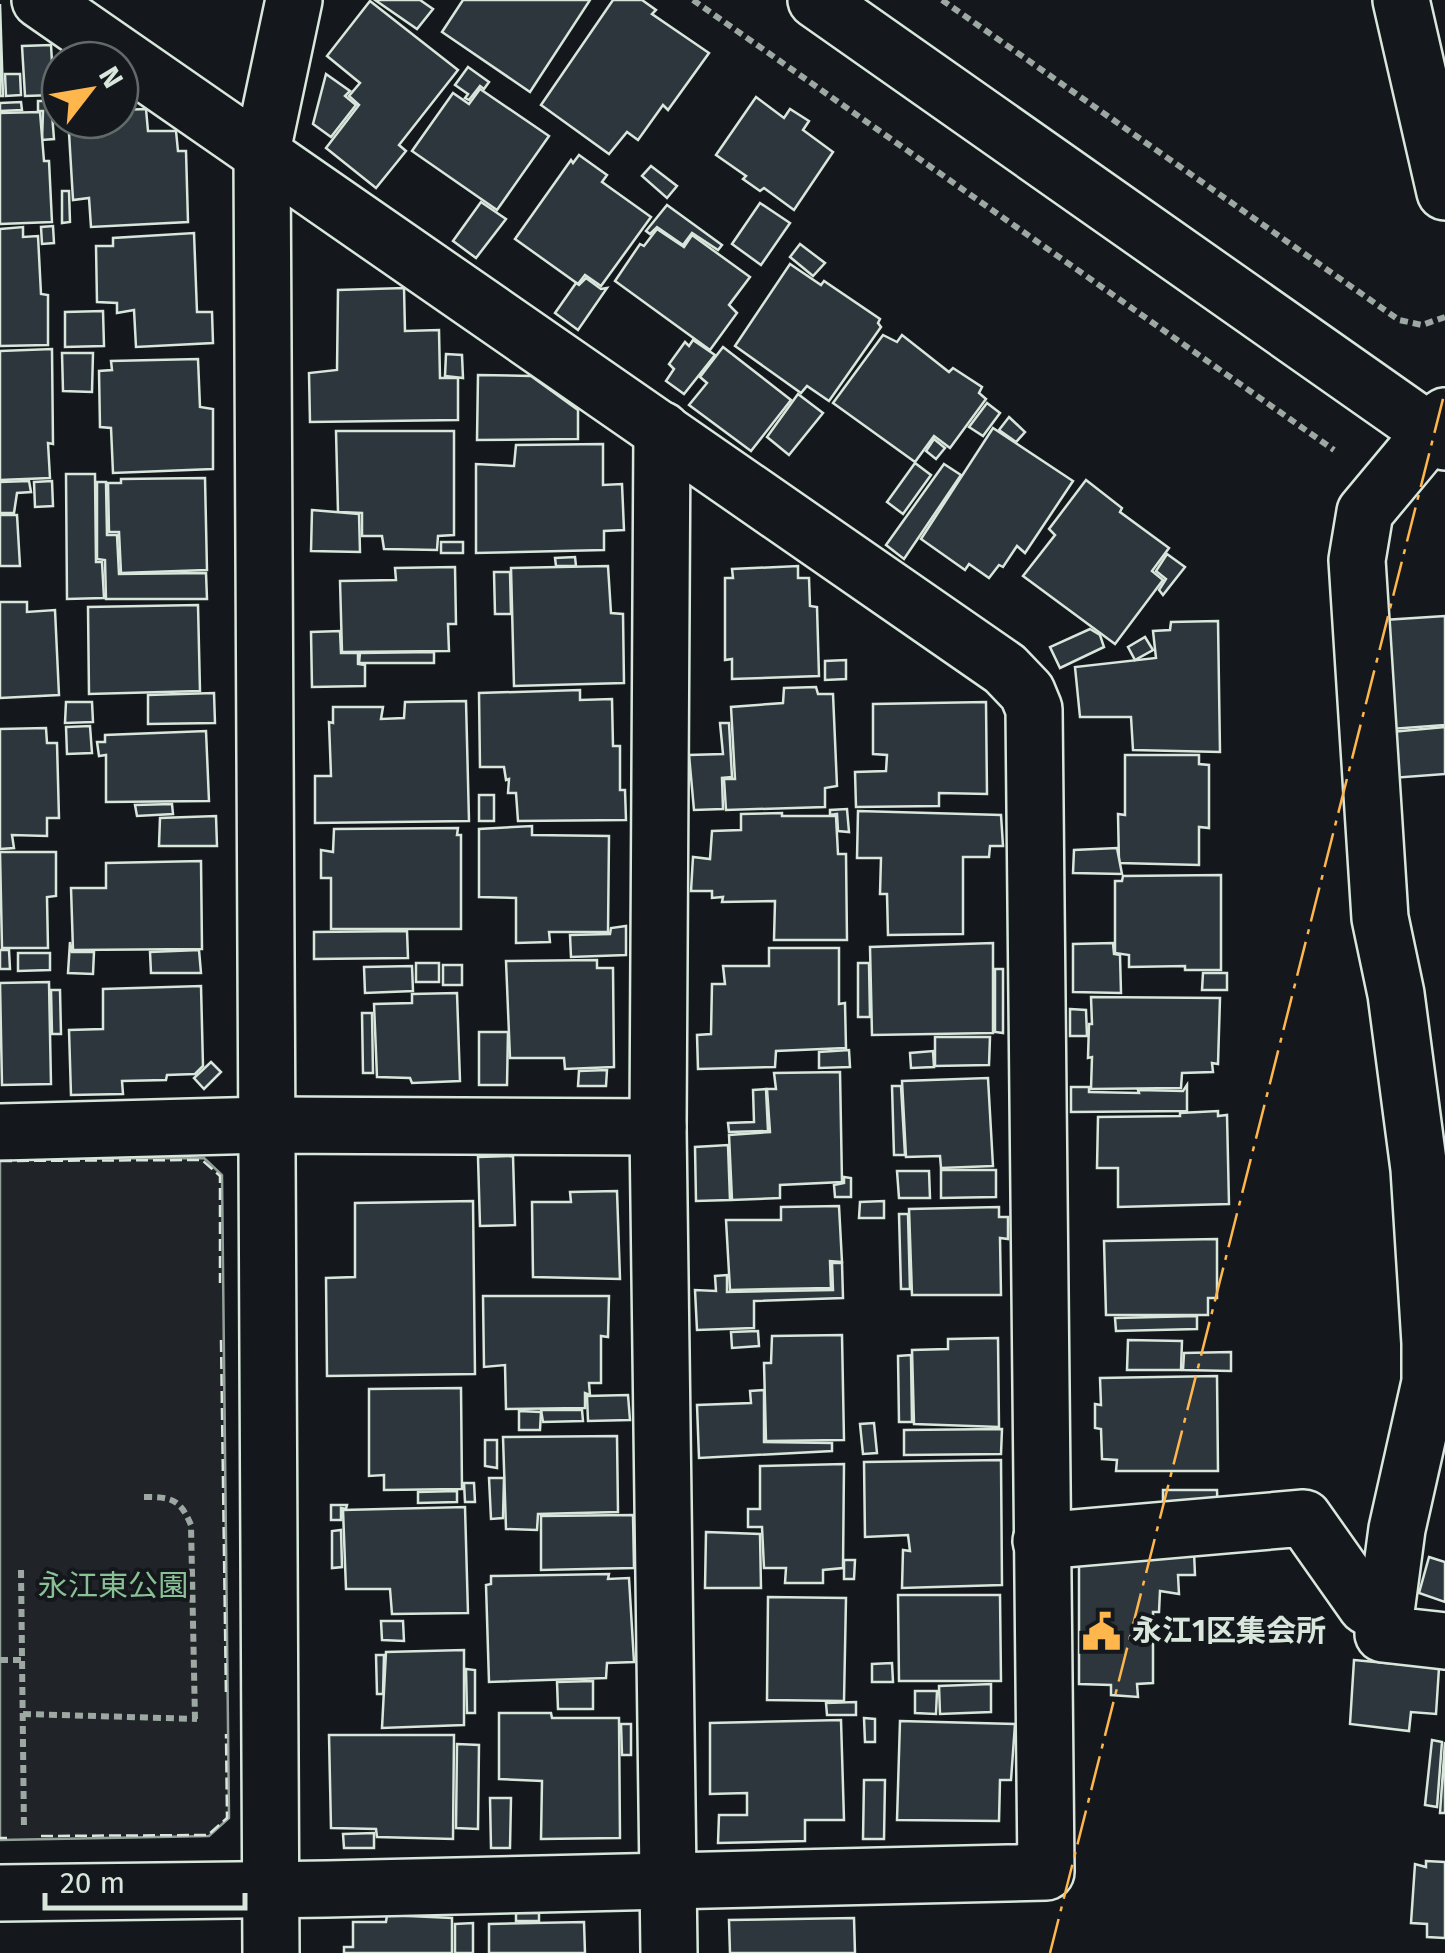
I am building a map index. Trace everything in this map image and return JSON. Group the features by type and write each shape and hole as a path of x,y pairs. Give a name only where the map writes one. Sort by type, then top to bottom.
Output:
{"street":[{"path":"0,1893 1046,1872 1034,708 1027,692 1005,669 40,0"},
{"path":"271,1953 262,151 294,0"},
{"path":"816,0 1441,431 1365,512 1356,560 1380,918 1396,994 1419,1169 1430,1362 1430,1382 1397,1529 1383,1634 1445,1641"},
{"path":"1401,0 1445,192"},
{"path":"662,430 658,1126 669,1953"},
{"path":"0,1132 267,1125 658,1126"},
{"path":"1040,1541 1304,1518 1366,1606 1386,1618"}],"path":[{"path":"693,0 1388,486"},
{"path":"942,0 1400,320 1422,325 1445,316"},
{"path":"144,1497 173,1498 183,1505 191,1525 195,1719"},
{"path":"21,1570 24,1831"},
{"path":"0,1660 20,1660"},
{"path":"24,1714 210,1719"}],"green space":[{"name":"永江東公園","path":"204,1158 222,1175 229,1818 209,1836 0,1840 0,1159"}],"building":[{"path":"375,0 420,0 433,9 417,29"},
{"path":"463,0 590,0 530,92 442,32"},
{"path":"613,0 642,0 656,10 652,14 709,53 668,110 663,105 638,140 627,132 609,154 541,105"},
{"path":"370,1 458,70 399,145 406,151 376,188 326,148 359,105 349,96 360,83 327,56"},
{"path":"0,4 3,96 0,96"},
{"path":"40,45 40,95 25,96 22,46"},
{"path":"468,67 489,82 484,89 480,86 469,100 465,98 468,94 455,85"},
{"path":"5,74 20,74 21,95 6,96"},
{"path":"326,74 350,91 345,96 356,105 331,137 313,124"},
{"path":"480,89 549,136 497,210 412,151 453,93 469,104"},
{"path":"756,97 784,118 790,109 809,121 803,130 833,152 794,210 764,188 760,191 716,155"},
{"path":"21,102 22,110 0,111 0,103"},
{"path":"140,109 146,109 148,131 176,131 178,151 186,151 188,222 91,227 89,198 73,200 69,140 140,140"},
{"path":"40,112 40,140 44,161 49,161 52,222 0,224 0,113"},
{"path":"579,155 607,175 602,182 651,217 601,286 585,275 578,284 515,239 571,160 573,163"},
{"path":"651,166 677,186 667,198 642,176"},
{"path":"62,191 69,191 70,222 62,223"},
{"path":"481,202 506,219 476,258 453,241"},
{"path":"760,203 790,223 761,265 732,244"},
{"path":"667,205 722,245 718,250 692,233 683,245 657,227 650,234 646,231"},
{"path":"53,226 54,243 42,244 41,227"},
{"path":"23,227 23,237 38,236 41,294 48,295 48,345 0,346 0,229"},
{"path":"657,229 684,247 692,235 750,277 729,305 737,313 710,350 615,281 640,244 644,246"},
{"path":"194,233 197,312 212,312 213,343 136,347 134,310 117,313 117,303 97,302 96,246 113,246 113,238"},
{"path":"800,244 825,263 813,276 790,257"},
{"path":"790,264 821,285 824,281 880,319 881,327 829,401 807,386 801,393 735,346"},
{"path":"586,278 601,289 607,288 578,330 555,313 576,283 579,285"},
{"path":"404,288 405,331 439,330 440,378 458,378 458,420 310,422 309,373 337,370 338,290"},
{"path":"103,311 104,346 65,347 65,312"},
{"path":"883,335 897,342 902,335 949,372 953,368 982,387 979,393 986,399 950,448 934,436 915,462 833,403"},
{"path":"693,340 715,355 684,394 666,381 674,369 669,364 685,342 689,346"},
{"path":"723,347 791,400 751,451 689,405 707,383 700,377"},
{"path":"52,349 50,478 0,480 0,351"},
{"path":"62,353 93,353 92,392 63,391"},
{"path":"446,354 462,355 463,378 445,376"},
{"path":"198,359 200,407 213,409 213,469 113,473 111,428 100,427 99,371 112,370 111,361"},
{"path":"478,375 531,376 578,410 578,439 477,440"},
{"path":"798,394 823,413 789,455 767,437"},
{"path":"987,403 1000,413 983,436 969,427"},
{"path":"1009,417 1025,432 1016,442 999,430"},
{"path":"993,428 1073,481 1025,553 1017,546 1003,567 999,565 989,578 969,564 965,570 921,539"},
{"path":"336,431 454,431 454,535 438,536 437,550 384,549 382,536 362,536 362,513 338,512"},
{"path":"934,439 945,448 936,459 926,451"},
{"path":"603,444 603,485 622,484 624,530 604,531 604,550 476,553 476,464 514,466 516,445"},
{"path":"915,463 931,475 903,514 887,502"},
{"path":"944,464 961,475 904,559 886,545"},
{"path":"66,474 95,474 96,562 102,562 104,598 67,599"},
{"path":"205,478 207,570 121,573 119,532 109,532 108,483 121,483 121,479"},
{"path":"1086,480 1122,508 1120,512 1169,548 1152,571 1163,580 1115,644 1023,576 1055,535 1049,529"},
{"path":"29,481 31,492 17,493 14,513 0,513 0,482"},
{"path":"52,481 53,506 35,507 34,482"},
{"path":"97,482 106,482 107,535 117,535 119,574 206,573 207,599 106,599 105,560 97,559"},
{"path":"312,510 359,514 360,552 311,551"},
{"path":"0,515 17,515 20,566 0,566"},
{"path":"441,542 463,542 463,553 441,553"},
{"path":"1167,554 1185,567 1163,595 1159,590 1166,579 1156,571"},
{"path":"575,557 576,566 556,566 555,558"},
{"path":"608,566 611,613 623,614 624,683 514,686 511,568"},
{"path":"798,566 798,578 809,578 810,606 817,607 819,676 732,679 732,659 725,660 725,578 733,578 732,569"},
{"path":"455,567 456,624 448,624 449,651 342,652 340,581 396,580 395,568"},
{"path":"494,572 510,572 511,614 495,614"},
{"path":"0,602 27,602 27,612 55,610 59,695 0,698"},
{"path":"198,605 200,691 89,694 88,607"},
{"path":"1445,616 1445,725 1391,729 1384,620"},
{"path":"1218,621 1220,752 1133,750 1131,717 1080,717 1075,667 1156,658 1153,631 1170,630 1171,622"},
{"path":"1090,629 1100,635 1104,647 1060,668 1050,647"},
{"path":"340,631 341,653 358,653 358,664 365,665 365,686 312,687 311,632"},
{"path":"1145,637 1153,650 1135,660 1128,647"},
{"path":"434,652 434,663 359,663 360,653"},
{"path":"846,660 846,679 825,680 825,661"},
{"path":"816,687 818,694 833,694 837,786 825,788 825,807 726,810 724,779 735,779 731,707 783,703 784,688"},
{"path":"580,690 580,700 612,699 613,746 620,746 620,790 625,790 626,820 518,821 516,793 508,793 509,779 506,780 504,767 480,767 479,693"},
{"path":"214,693 215,723 148,724 148,695"},
{"path":"466,701 469,821 315,823 315,776 331,776 329,722 333,723 333,707 383,707 381,719 404,718 405,702"},
{"path":"66,702 92,702 93,722 65,723"},
{"path":"986,702 987,794 939,793 939,806 856,807 855,772 886,771 887,755 873,754 873,704"},
{"path":"720,723 729,723 732,777 722,778 723,809 694,810 689,755 723,754"},
{"path":"90,726 92,753 67,754 66,727"},
{"path":"1445,727 1445,774 1392,778 1391,732"},
{"path":"46,728 47,743 57,743 59,818 47,818 47,836 12,835 14,848 0,849 0,729"},
{"path":"206,731 209,801 106,802 106,755 99,756 97,742 105,742 105,735"},
{"path":"1125,755 1199,755 1199,764 1209,765 1209,828 1199,827 1199,865 1119,863 1118,814 1125,815"},
{"path":"479,795 494,795 494,821 479,821"},
{"path":"172,804 173,814 137,816 135,805"},
{"path":"847,809 849,832 838,831 837,814 830,815 830,810"},
{"path":"858,811 1001,815 1003,846 990,846 989,857 963,857 963,934 888,935 887,894 880,894 881,858 857,858"},
{"path":"741,814 836,816 838,854 846,854 847,940 774,940 775,901 722,902 723,897 712,898 712,891 691,891 693,857 710,859 712,831 741,830"},
{"path":"216,816 217,846 159,846 160,818"},
{"path":"532,826 532,835 609,836 608,932 549,932 550,942 516,943 516,898 479,897 479,829"},
{"path":"458,828 461,929 331,929 331,878 321,878 321,850 333,852 334,829"},
{"path":"1117,848 1122,874 1073,873 1074,850"},
{"path":"0,852 56,852 56,896 47,897 48,948 2,948"},
{"path":"201,861 202,949 73,950 71,888 106,888 106,863"},
{"path":"1221,875 1221,970 1129,967 1129,955 1115,953 1115,881 1122,881 1123,876"},
{"path":"626,926 626,955 571,957 570,935 610,934 611,928"},
{"path":"407,931 408,958 314,959 314,932"},
{"path":"70,942 72,952 94,952 93,974 68,973"},
{"path":"993,943 993,1033 872,1035 870,947"},
{"path":"1113,943 1114,954 1120,955 1121,993 1073,992 1073,944"},
{"path":"769,948 839,948 839,1004 845,1003 846,1048 776,1051 775,1067 698,1069 697,1035 711,1034 712,984 725,984 723,966 769,966"},
{"path":"0,950 9,950 10,969 0,969"},
{"path":"199,950 201,973 151,973 150,952"},
{"path":"18,953 50,953 50,970 18,971"},
{"path":"597,960 597,968 613,968 614,1067 565,1069 564,1058 510,1058 506,961"},
{"path":"416,963 439,963 439,982 416,982"},
{"path":"858,963 869,963 870,1017 858,1017"},
{"path":"443,965 462,965 462,985 443,985"},
{"path":"412,966 413,991 365,993 364,967"},
{"path":"995,969 1003,969 1003,1033 995,1032"},
{"path":"1203,973 1227,973 1227,990 1202,990"},
{"path":"49,982 51,1084 2,1085 0,983"},
{"path":"201,986 203,1066 195,1074 167,1075 166,1080 122,1081 123,1094 71,1095 69,1030 103,1029 103,989"},
{"path":"51,990 60,990 61,1034 52,1034"},
{"path":"457,993 460,1081 412,1083 410,1078 377,1077 374,1004 412,1003 412,994"},
{"path":"1091,997 1220,998 1218,1064 1212,1063 1213,1072 1182,1073 1181,1088 1091,1089"},
{"path":"1070,1009 1086,1010 1087,1036 1070,1036"},
{"path":"362,1013 372,1013 373,1073 363,1073"},
{"path":"479,1032 508,1032 507,1085 479,1085"},
{"path":"935,1037 990,1037 989,1065 935,1066"},
{"path":"849,1050 850,1067 819,1068 819,1052"},
{"path":"933,1051 934,1067 911,1068 910,1053"},
{"path":"211,1062 221,1072 204,1089 194,1078"},
{"path":"607,1070 606,1086 578,1086 579,1071"},
{"path":"840,1072 842,1182 780,1185 780,1198 732,1200 729,1135 770,1132 767,1089 776,1089 774,1073"},
{"path":"988,1078 993,1166 941,1168 940,1156 906,1157 902,1081"},
{"path":"1187,1085 1187,1111 1071,1112 1071,1087 1089,1087 1089,1092 1139,1093 1138,1090 1183,1091"},
{"path":"892,1086 901,1086 905,1155 894,1155"},
{"path":"766,1089 768,1131 729,1132 728,1123 754,1122 753,1090"},
{"path":"1218,1111 1218,1116 1227,1115 1229,1204 1118,1207 1118,1168 1097,1168 1098,1117 1180,1116"},
{"path":"728,1145 730,1200 696,1201 695,1147"},
{"path":"513,1156 515,1225 480,1226 478,1157"},
{"path":"941,1170 996,1170 996,1197 941,1198"},
{"path":"897,1171 929,1171 930,1198 899,1198"},
{"path":"844,1177 851,1178 851,1197 835,1197 834,1185 844,1183"},
{"path":"617,1191 620,1279 533,1277 532,1202 571,1202 570,1192"},
{"path":"473,1201 475,1374 327,1376 326,1278 355,1277 355,1203"},
{"path":"884,1201 884,1218 859,1218 860,1202"},
{"path":"839,1206 842,1262 830,1261 831,1288 730,1290 726,1220 781,1220 781,1207"},
{"path":"999,1207 999,1217 1008,1217 1008,1239 1000,1238 1001,1295 912,1295 909,1209"},
{"path":"899,1214 908,1214 910,1289 901,1289"},
{"path":"1217,1239 1217,1298 1208,1298 1208,1315 1106,1315 1104,1241"},
{"path":"832,1263 842,1263 843,1298 754,1301 754,1328 697,1330 695,1290 716,1291 715,1276 727,1275 727,1292 833,1290"},
{"path":"483,1296 609,1296 608,1337 601,1336 601,1383 589,1383 585,1408 506,1409 505,1365 484,1367"},
{"path":"1197,1316 1197,1329 1116,1331 1115,1318"},
{"path":"758,1331 759,1346 732,1348 731,1332"},
{"path":"842,1335 844,1440 766,1441 764,1363 771,1363 772,1336"},
{"path":"998,1338 999,1427 914,1424 912,1350 948,1349 948,1339"},
{"path":"1128,1340 1182,1341 1181,1370 1127,1370"},
{"path":"1231,1352 1231,1371 1183,1370 1184,1353"},
{"path":"911,1355 912,1422 899,1422 898,1356"},
{"path":"1217,1376 1218,1471 1116,1471 1117,1460 1102,1459 1101,1429 1095,1428 1095,1404 1101,1405 1100,1378"},
{"path":"461,1388 462,1489 384,1490 384,1475 369,1476 369,1389"},
{"path":"764,1390 764,1442 832,1443 832,1451 699,1458 697,1405 751,1403 750,1391"},
{"path":"628,1395 630,1420 588,1421 587,1396"},
{"path":"541,1410 582,1410 583,1421 543,1422"},
{"path":"519,1411 541,1412 540,1430 519,1430"},
{"path":"874,1423 877,1453 863,1454 860,1424"},
{"path":"1002,1429 1001,1454 904,1455 904,1430"},
{"path":"617,1436 618,1512 538,1514 537,1530 506,1529 503,1437"},
{"path":"485,1440 497,1440 497,1468 485,1466"},
{"path":"1001,1460 1002,1585 902,1588 903,1550 910,1551 908,1535 865,1537 864,1462"},
{"path":"844,1464 843,1568 823,1570 823,1583 785,1583 786,1568 764,1568 762,1527 748,1527 748,1509 760,1509 760,1466"},
{"path":"489,1478 504,1478 503,1518 491,1519"},
{"path":"464,1483 474,1483 475,1502 465,1502"},
{"path":"1163,1490 1217,1490 1218,1518 1163,1518"},
{"path":"457,1491 457,1502 418,1503 418,1492"},
{"path":"331,1505 347,1505 346,1509 341,1508 341,1520 331,1520"},
{"path":"465,1507 468,1613 392,1614 390,1589 346,1589 343,1510"},
{"path":"633,1515 634,1568 541,1570 541,1516"},
{"path":"341,1530 342,1567 332,1568 332,1531"},
{"path":"706,1532 760,1534 761,1588 705,1588"},
{"path":"1194,1552 1195,1575 1178,1575 1179,1594 1160,1591 1159,1612 1153,1612 1153,1683 1137,1684 1138,1697 1111,1695 1111,1685 1079,1684 1079,1554"},
{"path":"1429,1557 1445,1562 1445,1602 1419,1593"},
{"path":"844,1560 855,1560 854,1579 844,1579"},
{"path":"609,1574 608,1579 629,1578 634,1662 607,1663 606,1678 489,1682 486,1585 491,1584 491,1576"},
{"path":"898,1595 1000,1595 1001,1681 899,1681"},
{"path":"768,1597 846,1598 844,1701 767,1700"},
{"path":"381,1621 403,1621 404,1641 382,1640"},
{"path":"464,1650 464,1725 382,1728 386,1652"},
{"path":"376,1655 384,1655 383,1694 377,1694"},
{"path":"1354,1660 1439,1668 1436,1714 1411,1712 1409,1731 1350,1724"},
{"path":"892,1663 893,1682 872,1682 872,1664"},
{"path":"466,1669 475,1670 475,1713 467,1713"},
{"path":"593,1681 593,1709 558,1709 557,1682"},
{"path":"991,1684 991,1712 940,1714 939,1686"},
{"path":"915,1691 937,1691 936,1714 915,1713"},
{"path":"856,1702 856,1715 827,1715 826,1703"},
{"path":"499,1713 619,1718 620,1838 541,1839 542,1781 499,1779"},
{"path":"864,1718 875,1719 875,1742 865,1742"},
{"path":"841,1720 844,1820 805,1820 805,1841 718,1843 719,1815 747,1815 747,1793 710,1794 710,1723"},
{"path":"900,1721 1015,1724 1011,1780 1000,1780 999,1821 897,1820"},
{"path":"621,1724 631,1724 631,1755 622,1755"},
{"path":"329,1735 454,1735 453,1839 377,1837 376,1829 331,1828"},
{"path":"1432,1740 1442,1742 1437,1807 1425,1805"},
{"path":"1445,1742 1445,1813 1440,1813"},
{"path":"457,1744 479,1745 478,1829 456,1828"},
{"path":"864,1780 885,1780 884,1839 863,1839"},
{"path":"490,1798 511,1798 510,1848 491,1848"},
{"path":"374,1833 374,1848 344,1848 343,1834"},
{"path":"1426,1861 1445,1862 1445,1938 1427,1937 1427,1924 1411,1923 1415,1864 1426,1867"},
{"path":"516,1913 539,1913 539,1921 516,1921"},
{"path":"387,1915 452,1918 452,1953 344,1953 344,1947 353,1947 353,1922 386,1922"},
{"path":"854,1918 855,1953 730,1953 729,1920"},
{"path":"584,1922 585,1953 489,1953 489,1924"},
{"path":"473,1923 473,1953 455,1953 455,1924"}],"fence":[{"path":"0,1161 202,1160 220,1176 220,1283"},
{"path":"221,1340 226,1697"},
{"path":"41,1836 208,1835 227,1818 226,1734"},
{"path":"0,1838 7,1838"}],"power":[{"path":"1050,1953 1445,391"}],"place":[{"name":"永江1区集会所","path":"1102,1631"}]}
